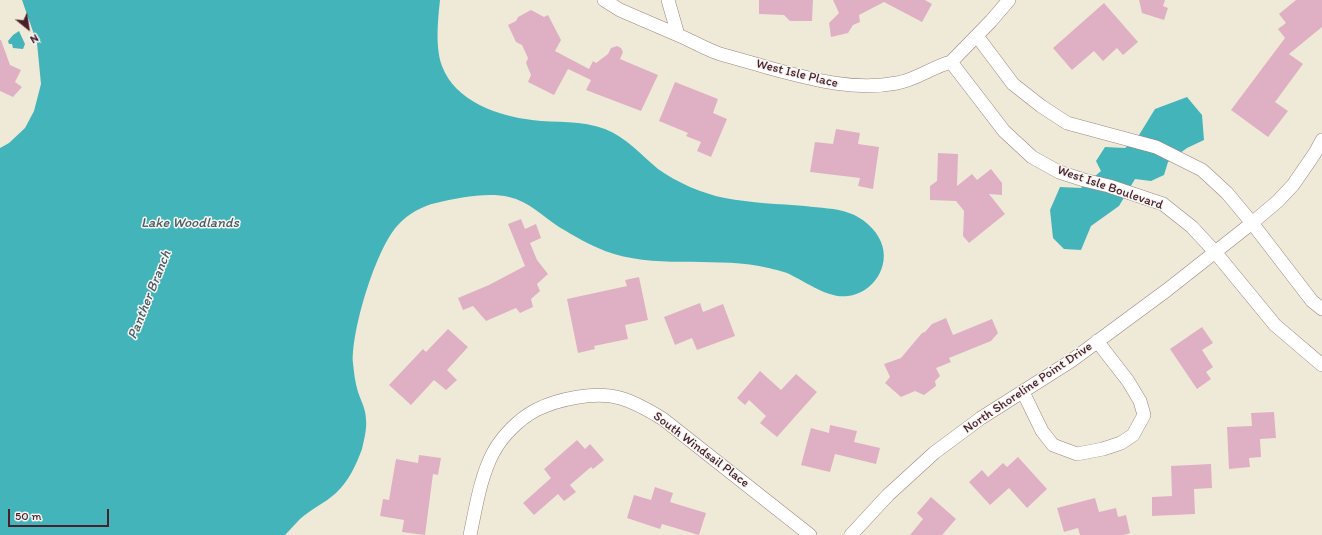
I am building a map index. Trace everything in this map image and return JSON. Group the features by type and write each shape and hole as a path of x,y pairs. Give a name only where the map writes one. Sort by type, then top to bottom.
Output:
{"street":[{"name":"West Isle Place","path":"604,0 620,10 719,53 808,79 843,85 875,86 898,83 919,77 943,64 951,62 977,36 1009,0"},
{"path":"668,0 678,35"},
{"path":"977,36 1013,84 1041,106 1067,123 1156,147 1202,170 1226,193 1252,223 1312,301 1322,310"},
{"name":"West Isle Boulevard","path":"951,62 1004,131 1032,156 1059,172 1109,186 1163,204 1192,227 1215,252 1275,325 1322,365"},
{"name":"North Shoreline Point Drive","path":"851,535 888,495 934,453 981,418 1071,361 1167,290 1252,223 1278,200 1292,185 1322,142"},
{"path":"1023,392 1042,431 1053,445 1076,454 1103,449 1121,443 1133,435 1144,415 1140,401 1128,381 1097,341"},
{"name":"South Windsail Place","path":"470,535 485,470 494,451 506,435 519,422 536,410 579,397 600,396 620,398 643,407 663,420 810,535"}],"water":[{"name":"Lake Woodlands","path":"22,0 440,0 438,16 438,50 442,66 448,78 457,89 479,105 505,115 519,118 587,124 613,132 627,141 665,174 690,187 708,194 745,201 833,209 844,211 859,217 868,224 879,237 884,260 882,269 878,277 865,290 848,296 833,295 817,289 787,273 759,266 721,262 642,260 605,251 559,227 523,202 509,197 482,195 431,204 406,217 398,225 381,252 366,291 353,349 356,385 366,416 362,449 357,461 352,472 341,488 332,497 304,515 285,535 0,535 0,148 9,143 25,128 34,111 41,84 37,43"},
{"path":"19,31 25,44 23,49 13,48 12,44 9,44 8,41"},
{"path":"1187,97 1202,115 1204,140 1187,148 1168,162 1164,175 1151,181 1135,179 1119,206 1091,226 1081,250 1064,249 1053,238 1050,210 1060,187 1081,188 1101,171 1096,161 1105,147 1125,148 1139,135 1155,109"}],"building":[{"path":"759,0 813,0 812,21 790,21 784,15 759,14"},
{"path":"833,0 925,0 932,4 922,22 884,2 859,15 860,22 853,25 848,33 831,37 829,23 839,13"},
{"path":"1139,0 1165,0 1163,6 1168,8 1164,20 1142,13"},
{"path":"1296,0 1322,0 1322,27 1289,54 1303,64 1275,102 1288,111 1268,137 1231,110 1285,38 1278,29 1286,23 1279,14"},
{"path":"1104,3 1138,42 1123,55 1117,48 1103,61 1094,51 1072,70 1053,48"},
{"path":"531,10 544,17 548,15 561,40 555,51 589,69 593,61 596,63 608,54 611,48 617,46 621,48 623,52 620,59 658,75 641,111 586,90 591,80 568,69 554,95 528,82 531,75 526,63 528,58 522,45 516,42 508,25 516,21 518,17"},
{"path":"0,40 10,65 21,70 15,82 22,87 13,97 0,91"},
{"path":"675,82 718,99 713,113 727,119 711,157 697,151 701,142 686,136 688,133 659,121"},
{"path":"836,129 860,133 858,144 879,147 873,189 858,186 860,178 810,172 815,142 833,144"},
{"path":"938,153 958,154 957,186 972,174 977,180 991,169 1002,183 1002,195 989,194 1005,214 969,243 963,236 964,211 956,201 930,200 930,186 937,181"},
{"path":"521,219 525,229 536,224 541,238 530,243 537,260 548,274 537,284 540,291 531,299 533,307 520,313 516,308 486,321 473,306 463,310 458,298 489,285 525,266 508,224"},
{"path":"639,277 648,320 625,325 628,339 594,346 595,349 578,353 567,299 627,286 625,280"},
{"path":"700,303 703,312 723,304 735,336 697,350 692,338 675,345 664,317"},
{"path":"946,318 953,335 992,319 998,333 991,341 949,358 951,362 936,368 940,376 935,381 936,386 924,395 915,391 901,397 885,383 890,377 884,364 901,358 922,333 925,332 932,324"},
{"path":"1202,327 1213,343 1202,350 1213,367 1206,372 1211,379 1197,389 1170,349"},
{"path":"448,329 468,347 447,370 457,380 446,390 434,380 411,405 389,385 423,349 426,352"},
{"path":"760,371 781,390 796,374 817,392 777,437 760,423 766,416 749,400 745,405 737,398"},
{"path":"1274,412 1276,438 1260,439 1261,457 1249,458 1250,467 1229,469 1227,427 1252,426 1251,413"},
{"path":"830,425 857,431 854,442 880,448 876,464 835,454 830,472 801,465 811,428 829,433"},
{"path":"577,440 585,449 590,444 604,460 593,469 591,467 570,485 576,492 564,501 558,494 534,515 523,503 551,478 544,469"},
{"path":"419,455 441,458 438,475 433,474 425,535 402,532 404,520 380,516 383,499 389,500 396,459 418,463"},
{"path":"1018,457 1047,489 1027,508 1009,488 990,505 969,482 982,470 988,477 1003,463 1007,467"},
{"path":"1211,464 1212,488 1194,489 1195,514 1152,516 1152,497 1172,496 1171,466"},
{"path":"655,487 673,493 670,502 706,513 699,535 662,524 660,529 627,518 634,495 651,500"},
{"path":"931,497 956,519 942,535 910,535 923,519 917,513"},
{"path":"1095,498 1099,512 1116,508 1118,517 1126,515 1130,533 1124,535 1080,535 1078,528 1064,532 1057,508"}],"water label":[{"name":"Panther Branch","path":"150,295"}]}
